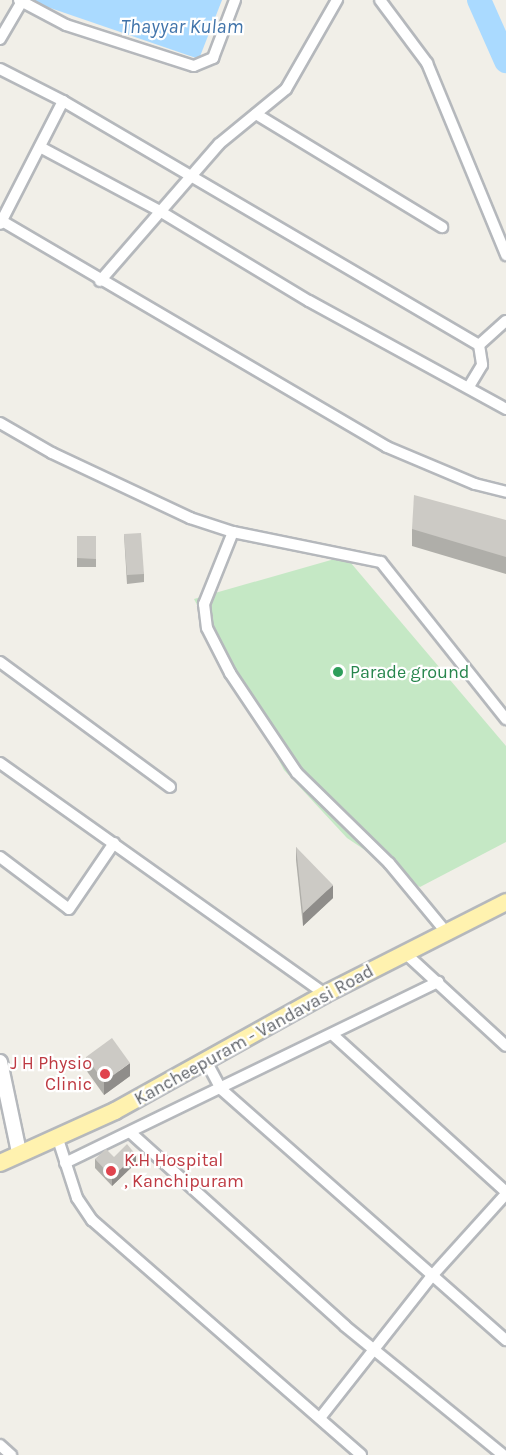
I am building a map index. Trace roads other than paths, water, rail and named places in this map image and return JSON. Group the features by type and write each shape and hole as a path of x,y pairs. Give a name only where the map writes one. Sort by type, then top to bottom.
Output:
{"main road":[{"name":"Kancheepuram - Vandavasi Road","path":"0,1163 19,1152 115,1111 205,1059 326,994 506,902"}],"street":[{"path":"0,39 20,1 87,33 194,66 213,58 235,0"},
{"path":"100,281 159,210 219,144 286,89 337,0"},
{"path":"380,0 427,63 506,255"},
{"path":"0,69 63,101 479,345"},
{"path":"63,101 1,223 387,447 475,484 506,492"},
{"path":"256,114 442,227"},
{"path":"40,147 159,210 309,301 506,409"},
{"path":"479,345 506,321"},
{"path":"469,387 482,365 479,345"},
{"path":"0,423 52,453 190,518 233,532 381,562 506,719"},
{"path":"233,532 204,604 207,628 230,673 297,773 389,863 446,932"},
{"path":"0,662 170,787"},
{"path":"0,763 326,994"},
{"path":"0,858 69,909 114,843"},
{"path":"405,953 506,1046"},
{"path":"65,1163 333,1035 438,982"},
{"path":"320,1418 431,1277 506,1193 333,1035"},
{"path":"205,1059 221,1089 431,1277 506,1340"},
{"path":"0,1062 19,1152"},
{"path":"131,1133 374,1350 503,1455"},
{"path":"57,1136 77,1198 108,1236 361,1455"},
{"path":"0,1445 11,1455"}],"water":[{"name":"Thayyar Kulam","path":"27,0 222,0 199,59"}],"waterway":[{"path":"479,0 506,61"}],"place":[{"name":"Parade ground","path":"338,672"},
{"name":"J H Physio Clinic","path":"105,1074"},
{"name":"K.H Hospital , Kanchipuram","path":"111,1171"}]}
